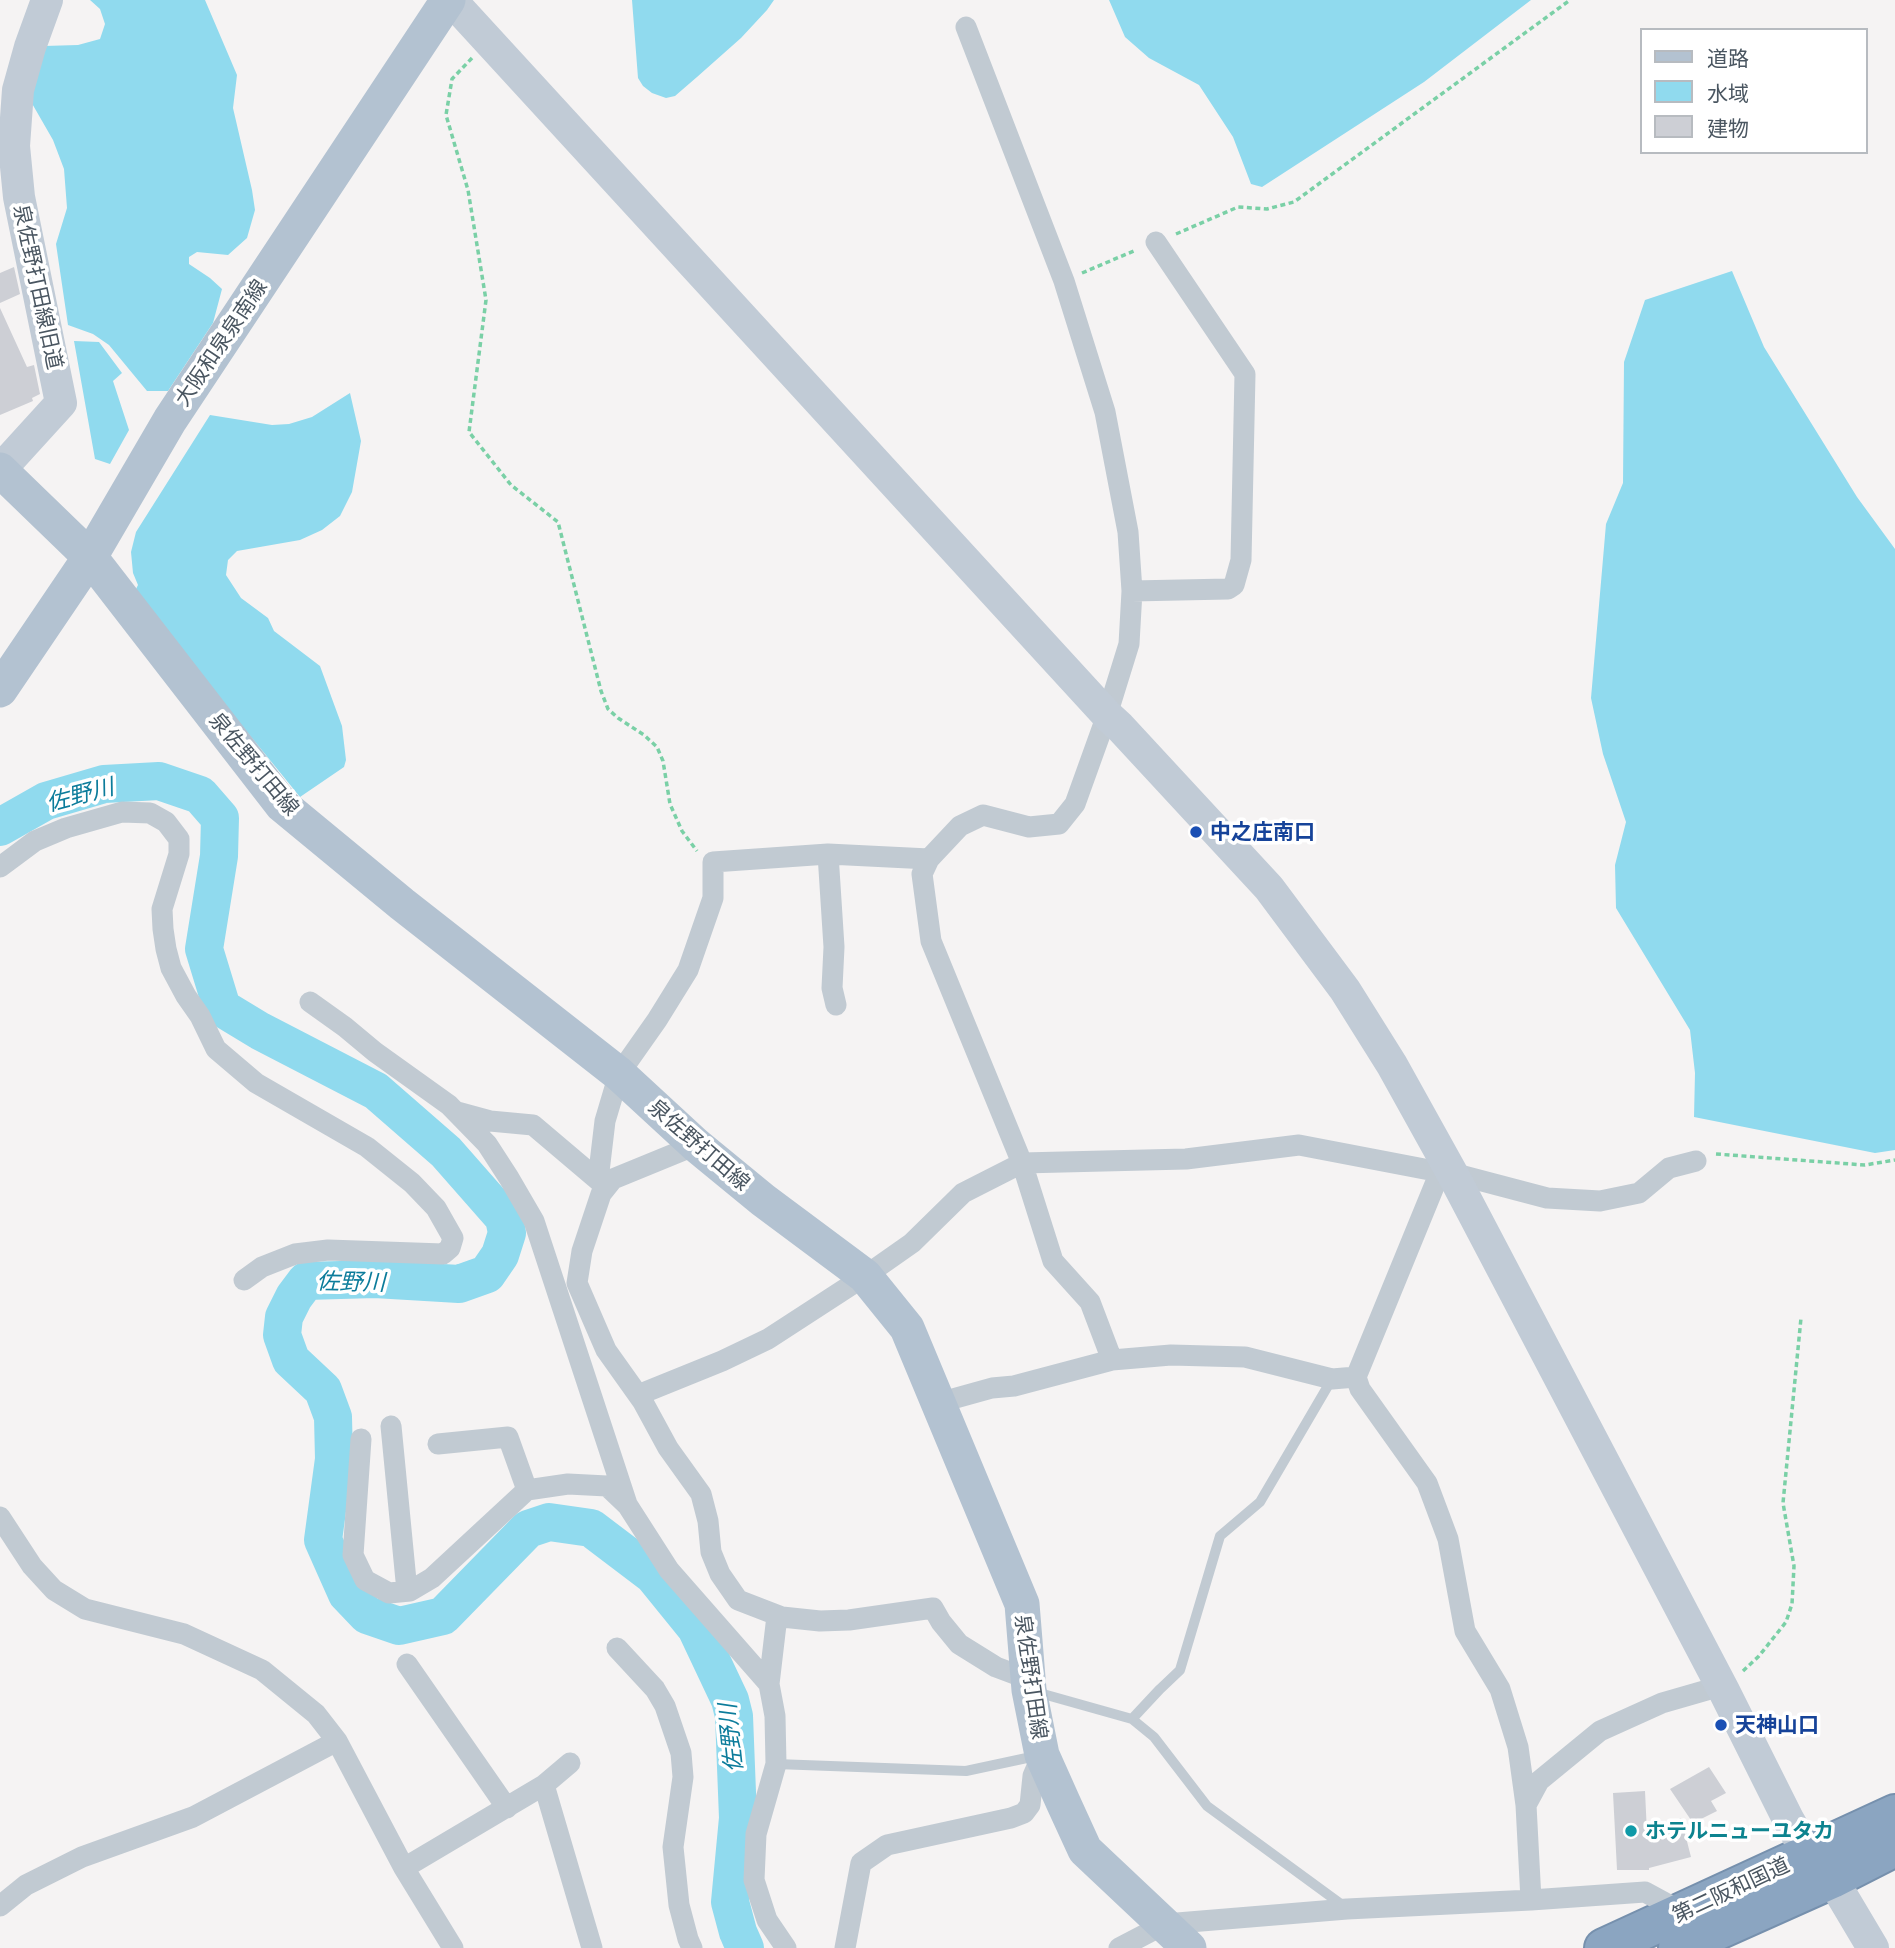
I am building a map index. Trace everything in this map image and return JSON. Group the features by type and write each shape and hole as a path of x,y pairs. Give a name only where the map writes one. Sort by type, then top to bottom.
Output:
{"highway":[{"name":"第二阪和国道","path":"1604,1948 1680,1930 1820,1866 1895,1814"},
{"name":"第二阪和国道","path":"1820,1866 1895,1847"}],"main road":[{"name":"大阪和泉泉南線","path":"0,690 90,557 170,420 445,6"},
{"name":"泉佐野打田線","path":"0,470 90,557 282,804 402,904 619,1074 696,1145 763,1200 865,1276 907,1328 1022,1604 1029,1684 1042,1755 1085,1850 1189,1948"}],"street":[{"name":"泉佐野打田線旧道","path":"0,470 61,403 19,197 14,146 18,90 47,0"},
{"path":"445,6 488,41 1269,888 1345,990 1392,1065 1723,1688 1788,1819 1873,1948"},
{"path":"966,27 1064,281 1105,412 1128,532 1132,591 1129,644 1075,804 1059,824 1029,827 983,815 960,825 929,859 922,874 931,941 1022,1163 1054,1261 1090,1302 1112,1360"},
{"path":"1132,591 1228,589 1234,585 1241,560 1245,374 1156,242"},
{"path":"0,867 35,841 66,828 122,812 150,813 166,822 179,839 179,854 162,909 166,949 171,968 216,1049 256,1083 378,1155 412,1183 436,1208 453,1238 450,1248 443,1254 328,1250 295,1254 262,1267 244,1280"},
{"path":"628,1506 566,1283 582,1251 601,1194 605,1121 619,1074 688,970 713,898 713,862 828,854 929,859"},
{"path":"828,854 834,947 832,988 836,1005"},
{"path":"310,1002 457,1112 486,1144 534,1221 566,1283 606,1350 638,1395 668,1448 701,1494 708,1521 711,1552 720,1574 738,1601 777,1616 820,1621 849,1620 933,1608 940,1622 959,1644 1029,1684"},
{"path":"457,1112 490,1121 533,1125 602,1183"},
{"path":"602,1183 696,1145"},
{"path":"638,1395 768,1339 912,1243 963,1193 1022,1163 1186,1159 1299,1145 1447,1170 1547,1198 1600,1201 1639,1194 1670,1168 1696,1161"},
{"path":"1447,1170 1356,1377 1360,1389 1427,1483 1448,1539 1465,1631 1500,1689 1518,1747 1526,1805 1531,1900"},
{"path":"938,1403 1112,1360 1171,1355 1245,1357 1332,1379 1356,1377"},
{"path":"391,1426 407,1591"},
{"path":"438,1444 508,1437 527,1490"},
{"path":"361,1439 353,1555 365,1580 389,1593 410,1591 432,1578 527,1490 568,1484 607,1486 628,1506 669,1570 769,1684"},
{"path":"358,1489 397,1484"},
{"path":"0,1517 32,1566 54,1590 85,1609 184,1634 262,1670 316,1714 337,1741 404,1868 453,1948"},
{"path":"777,1616 769,1684 775,1716 776,1764 756,1834 754,1880 767,1920 786,1948"},
{"path":"618,1648 655,1689 665,1706 681,1753 683,1777 673,1847 679,1905 692,1948"},
{"path":"407,1664 507,1808"},
{"path":"1526,1805 1539,1781 1601,1731 1662,1703 1723,1688"},
{"path":"0,1906 26,1885 82,1857 192,1817 337,1741"},
{"path":"845,1948 860,1863 887,1845 1024,1813 1030,1805 1033,1776 1042,1755"},
{"path":"404,1868 544,1785 570,1763"},
{"path":"544,1785 592,1948"},
{"path":"1119,1948 1165,1924 1347,1909 1645,1892 1680,1930"}],"lane":[{"path":"1132,1719 1180,1671 1220,1536 1260,1502 1332,1379"},
{"path":"1029,1684 1132,1719 1154,1737 1207,1806 1347,1909"},
{"path":"776,1764 966,1771 1042,1755"}],"path":[{"path":"1064,281 1238,207 1267,209 1294,202 1570,0"},
{"path":"488,41 452,79 446,115 468,190 486,300 469,432 511,485 558,522 601,691 608,709 657,747 663,761 670,804 682,831 696,851 713,862"},
{"path":"1696,1161 1709,1153 1865,1165 1895,1160"},
{"path":"1723,1688 1759,1656 1786,1622 1792,1604 1794,1566 1783,1503 1801,1318"}],"water":[{"path":"90,0 205,0 237,75 233,108 255,210 247,238 228,255 197,252 189,257 189,264 222,289 213,323 168,391 147,391 109,345 93,334 68,325 56,244 67,208 64,169 53,140 30,100 44,46 78,45 100,39 105,24 100,9"},
{"path":"632,0 774,0 741,38 675,96 666,98 652,93 638,78"},
{"path":"1109,0 1531,0 1424,82 1262,187 1251,184 1233,137 1199,85 1149,58 1125,37"},
{"path":"1732,271 1764,347 1857,497 1895,549 1895,1150 1875,1153 1694,1117 1695,1073 1690,1030 1616,908 1615,865 1626,822 1603,754 1591,698 1606,524 1623,483 1624,362 1645,300"},
{"path":"74,341 99,342 122,373 113,381 129,430 110,464 95,459"},
{"path":"350,393 361,441 352,492 340,516 322,530 300,540 237,551 228,560 226,575 241,598 268,618 274,631 320,666 342,726 346,760 344,767 300,797 134,593 138,585 133,573 131,552 136,532 210,415 272,425 289,424 312,417"}],"building":[{"path":"14,267 20,294 0,303 0,273"},
{"path":"0,308 27,367 34,365 40,394 32,398 33,401 0,415"},
{"path":"1709,1767 1726,1793 1711,1801 1717,1811 1693,1823 1670,1789"},
{"name":"ホテルニューユタカ","path":"1645,1791 1647,1833 1681,1818 1691,1857 1649,1870 1617,1870 1613,1793"}],"waterway":[{"name":"佐野川","path":"0,827 46,801 104,784 159,781 200,795 220,818 219,856 204,949 222,1008 260,1031 376,1091 446,1152 504,1218 507,1233 500,1255 487,1274 459,1284 375,1279 306,1281 294,1297 284,1317 282,1335 291,1360 323,1390 333,1417 334,1459 323,1540 347,1594 367,1615 399,1626 443,1616 528,1529 549,1522 591,1528 653,1575 696,1628 730,1700 734,1716 738,1818 730,1902 745,1948"}],"place":[{"name":"中之庄南口","path":"1196,832"},
{"name":"天神山口","path":"1721,1725"},
{"name":"ホテルニューユタカ","path":"1631,1831"}]}
